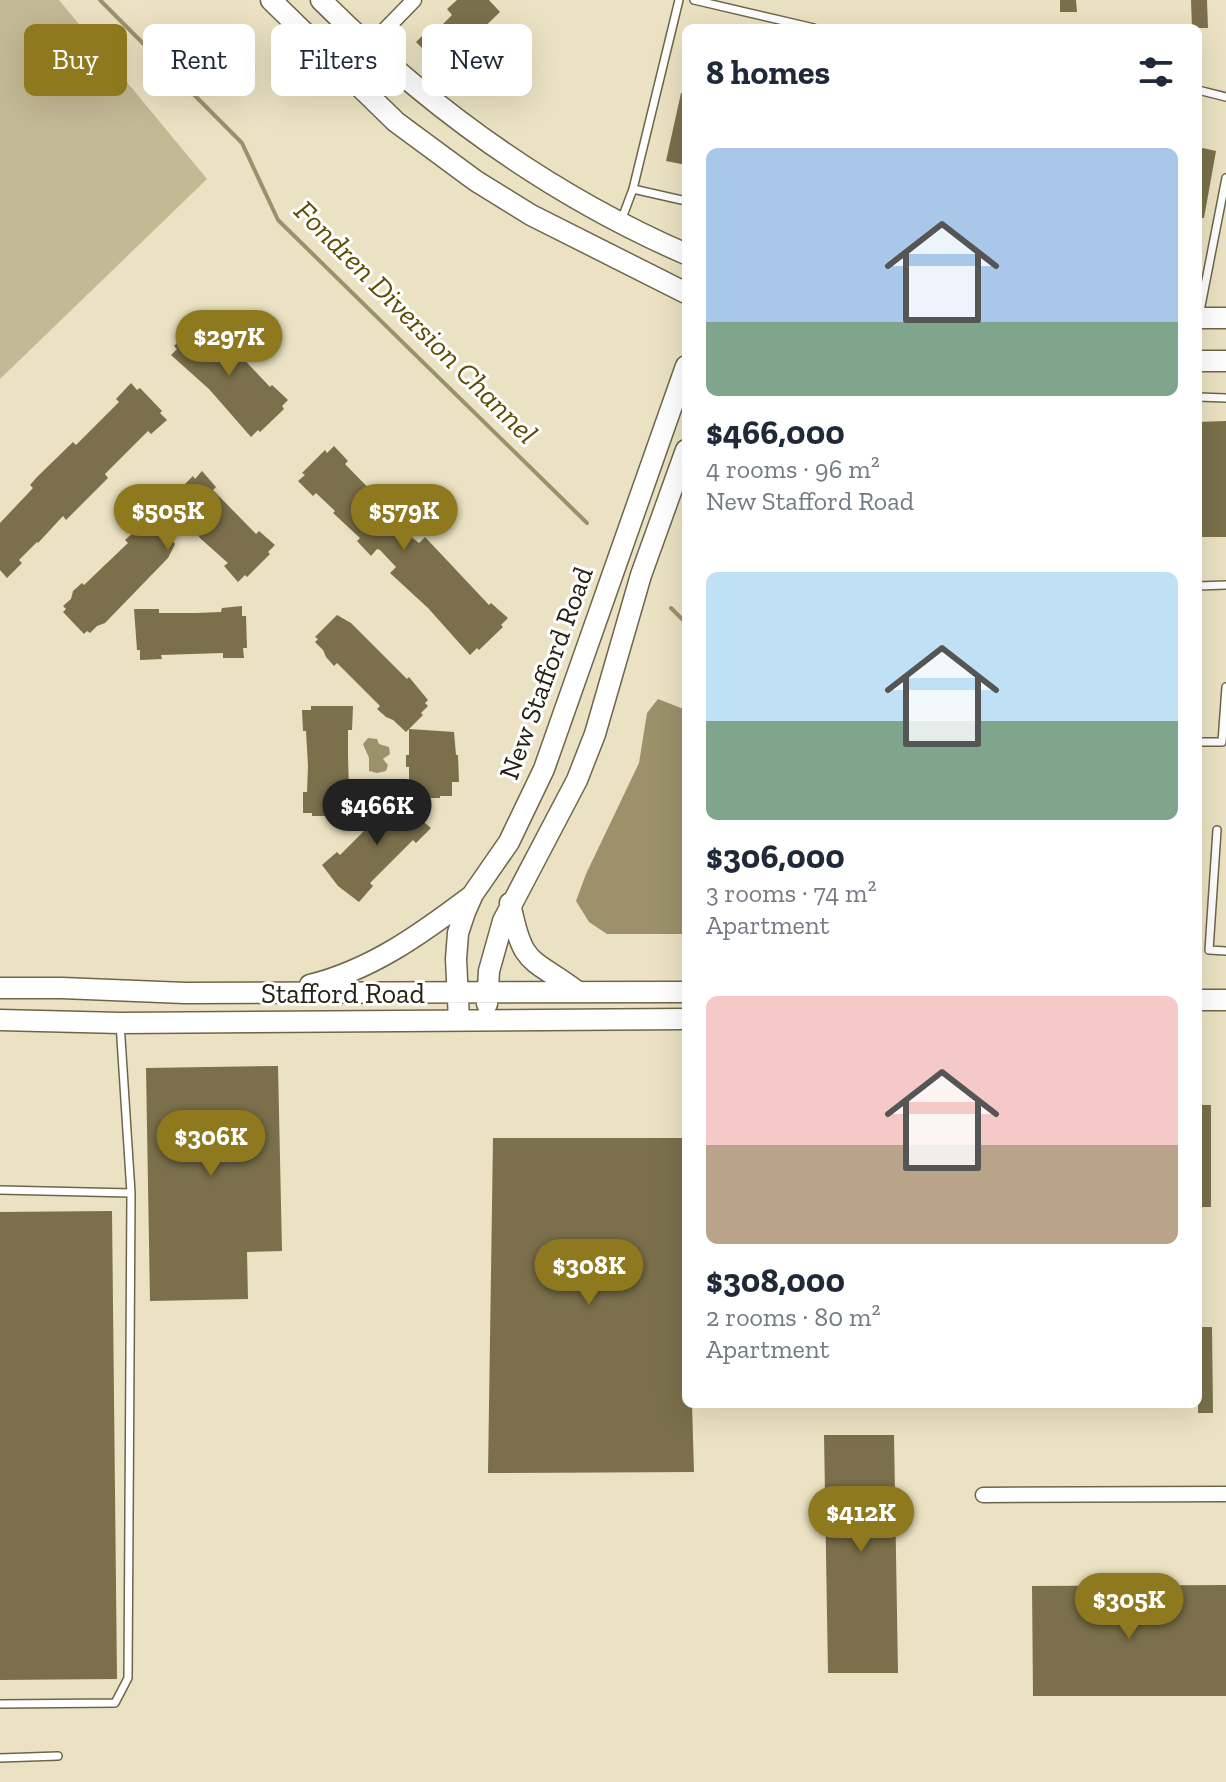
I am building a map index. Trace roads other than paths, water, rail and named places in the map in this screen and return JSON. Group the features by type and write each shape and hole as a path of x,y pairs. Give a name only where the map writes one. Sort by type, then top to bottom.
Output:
{"main road":[{"path":"271,0 295,24"},
{"path":"321,0 345,24"},
{"path":"406,80 485,141 563,193 682,252"},
{"path":"369,96 396,122 476,181 531,215 682,291"},
{"path":"1202,318 1226,318"},
{"path":"1202,361 1226,361"},
{"name":"New Stafford Road","path":"459,1020 458,933 473,894 509,842 544,769 682,377"},
{"name":"New Stafford Road","path":"486,1021 489,971 495,943 510,903 577,780 595,734 641,575 682,461"},
{"path":"544,769 577,780"},
{"path":"275,993 337,978 377,959 404,945 473,894"},
{"path":"510,903 520,946 529,959 541,970 578,992"},
{"name":"Stafford Road","path":"2,988 275,993 488,992"},
{"path":"488,992 682,992"},
{"path":"1202,1000 1226,1000"},
{"name":"Stafford Road","path":"0,1020 120,1023 682,1019"}],"street":[{"path":"391,24 414,0"},
{"path":"983,1495 1226,1494"}],"lane":[{"path":"621,223 633,189 679,0"},
{"path":"694,0 797,24"},
{"path":"1202,91 1226,97"},
{"path":"1202,281 1226,178"},
{"path":"633,189 682,200"},
{"path":"1202,397 1226,398"},
{"path":"1202,586 1226,585"},
{"path":"1202,742 1222,742 1226,687"},
{"path":"1217,830 1209,950 1226,951"},
{"path":"0,1704 115,1703 128,1678 131,1193 120,1023"},
{"path":"0,1190 131,1193"},
{"path":"0,1758 58,1756"}],"waterway":[{"name":"Fondren Diversion Channel","path":"100,0 242,143 278,220 587,523"},
{"name":"Fondren Diversion Channel","path":"671,608 682,619"}]}
